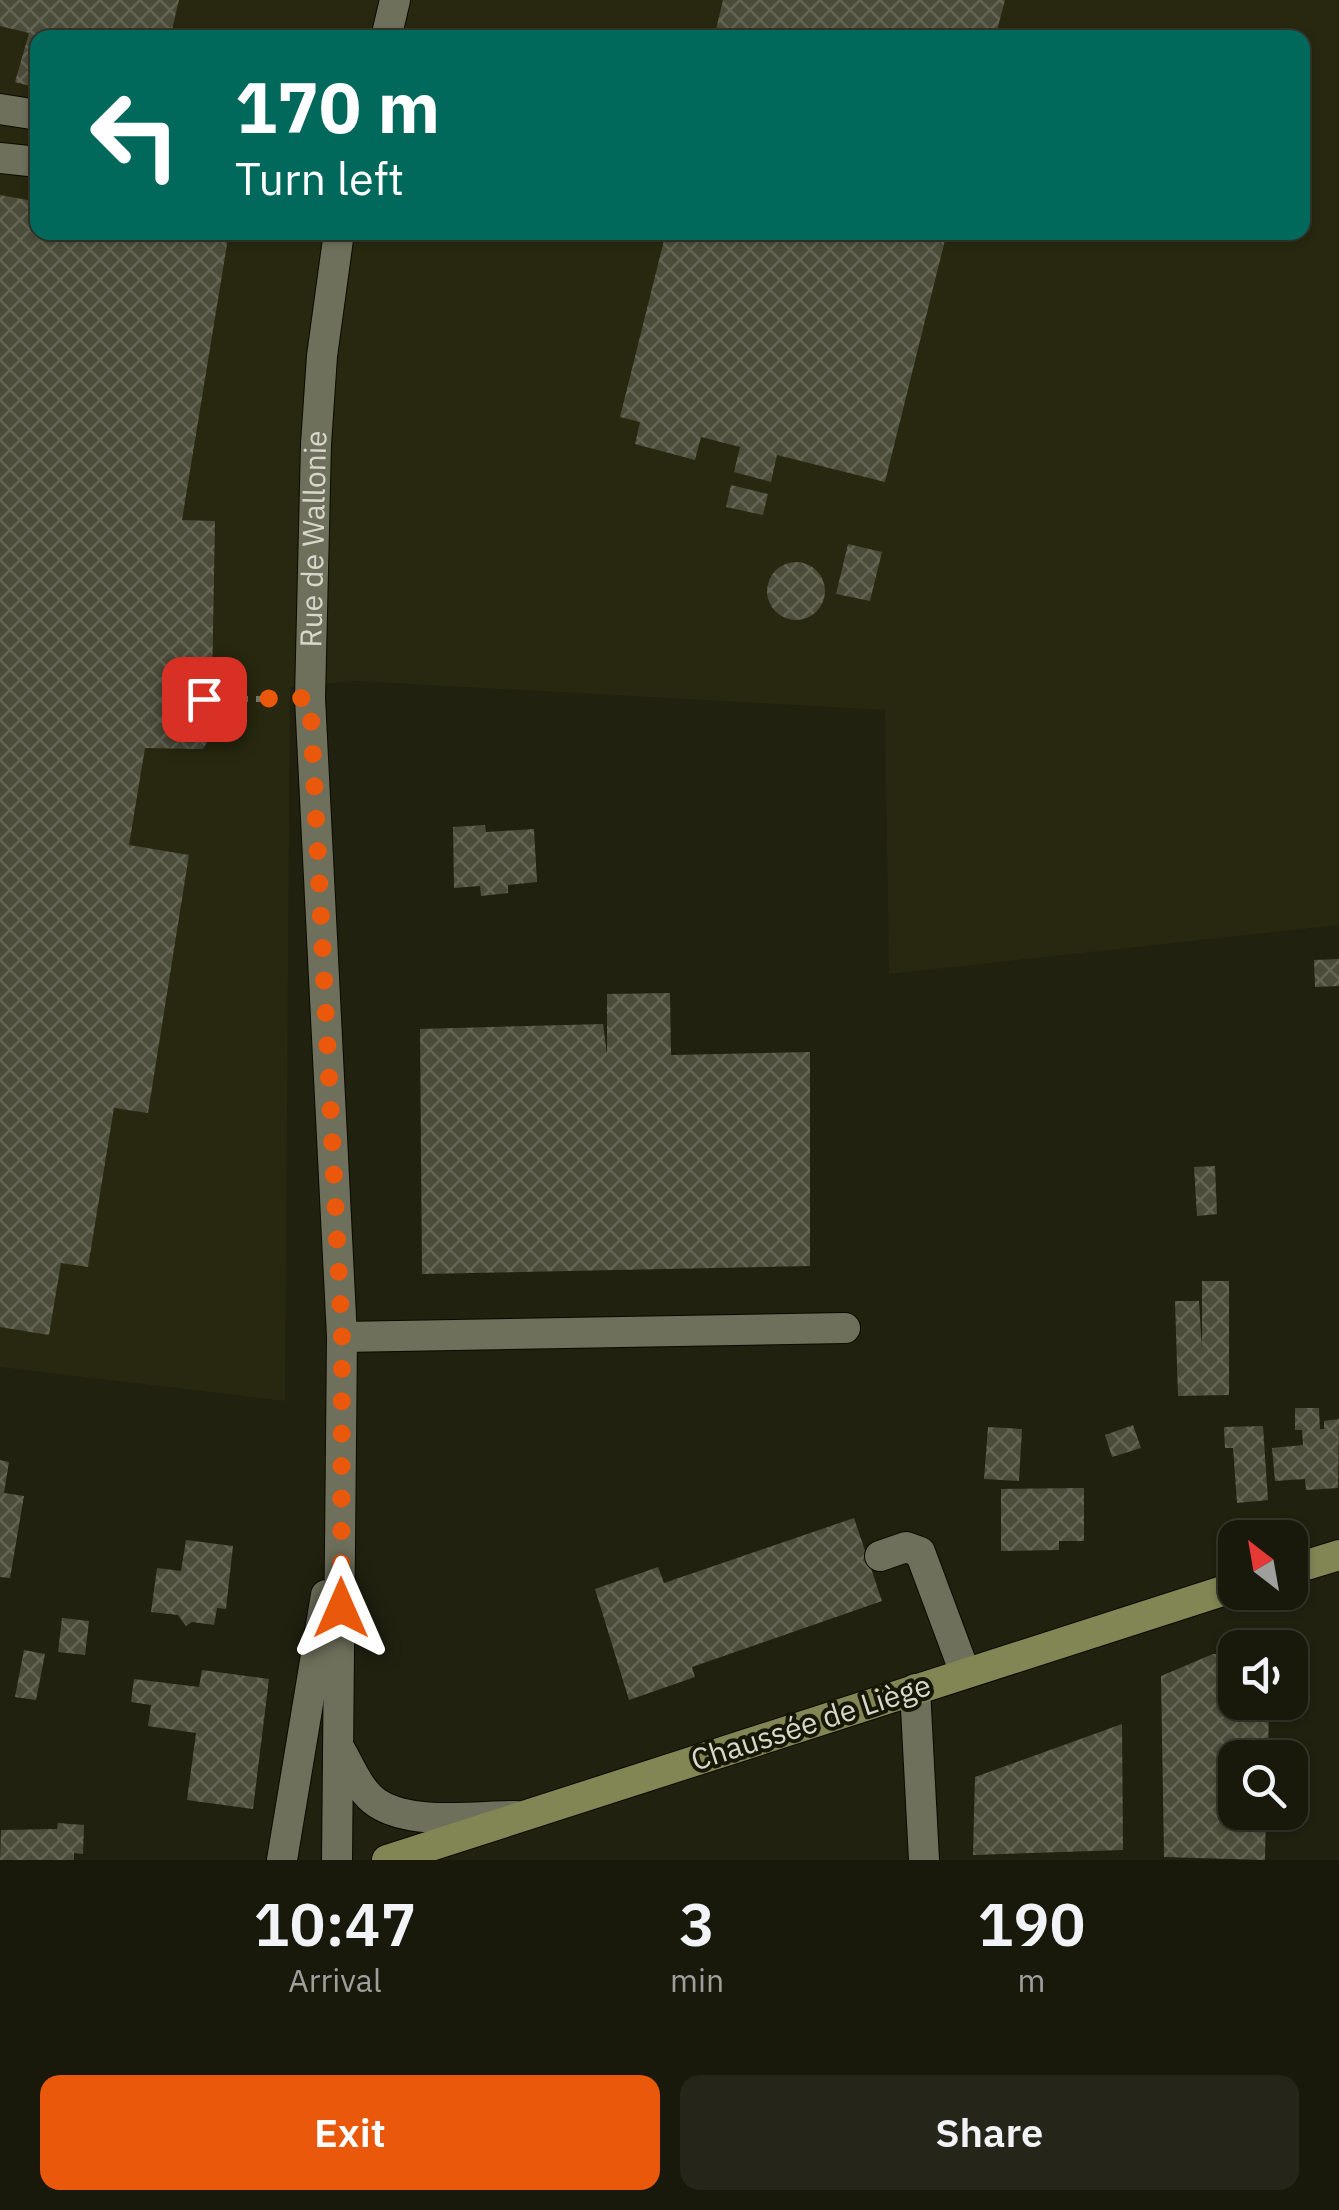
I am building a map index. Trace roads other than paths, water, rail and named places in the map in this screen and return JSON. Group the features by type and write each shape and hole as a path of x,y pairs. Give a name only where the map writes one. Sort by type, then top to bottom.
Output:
{"main road":[{"path":"1308,1564 1339,1555"},
{"name":"Chaussée de Liège","path":"387,1860 1218,1592"},
{"path":"458,1860 522,1816"}],"street":[{"path":"388,30 395,0"},
{"path":"0,110 30,114"},
{"path":"0,158 30,161"},
{"name":"Rue de Wallonie","path":"336,1860 342,1337 310,698 318,409 338,240"},
{"path":"342,1337 846,1328"},
{"name":"Rue de Wallonie","path":"282,1860 342,1503"},
{"path":"880,1556 906,1548 920,1552 965,1673"},
{"path":"915,1690 924,1860"},
{"path":"340,1749 366,1793 384,1806 416,1815 522,1816"}]}
